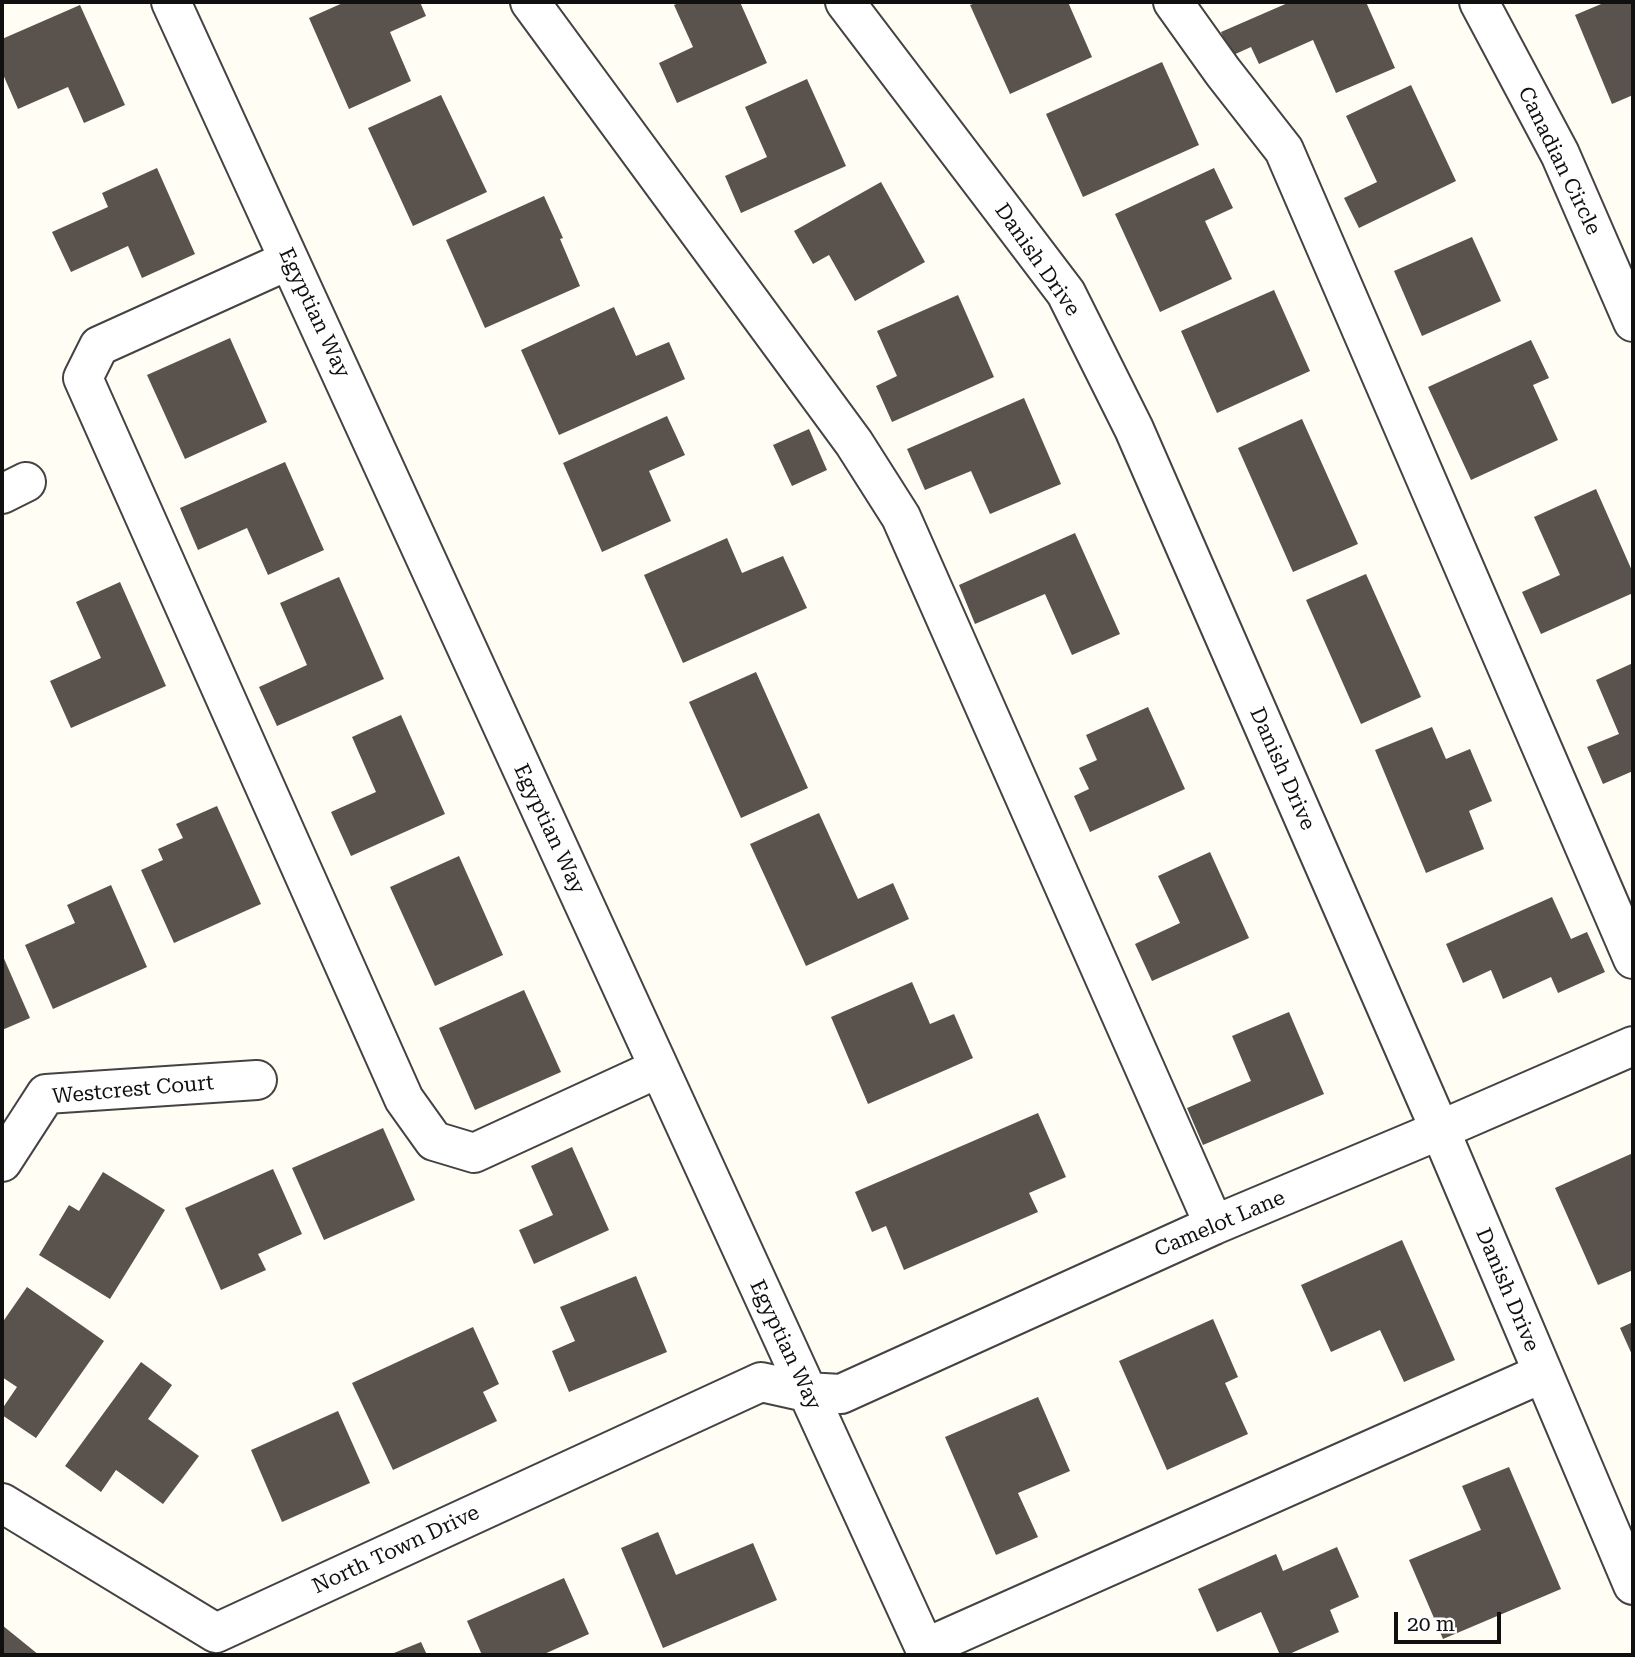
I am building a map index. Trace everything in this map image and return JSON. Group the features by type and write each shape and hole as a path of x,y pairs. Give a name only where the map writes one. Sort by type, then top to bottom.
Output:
{"street":[{"name":"Egyptian Way","path":"172,2 926,1652"},
{"path":"530,2 854,443 901,517 1214,1225"},
{"name":"Danish Drive","path":"845,2 1066,293 1134,429 1440,1130 1633,1586"},
{"path":"1173,2 1284,150 1633,959"},
{"name":"Canadian Circle","path":"1479,2 1560,154 1633,322"},
{"path":"289,260 99,346 83,378 404,1099 434,1141 474,1153 659,1068"},
{"name":"Camelot Lane","path":"806,1392 841,1394 1214,1225 1633,1045"},
{"name":"Westcrest Court","path":"2,1162 46,1094 257,1080"},
{"path":"926,1652 1543,1373"},
{"name":"North Town Drive","path":"2,1503 216,1633 761,1382 806,1392"}],"building":[{"path":"345,2 420,2 426,16 390,32 411,81 349,109 309,18"},
{"path":"681,2 740,2 767,63 677,103 659,63 693,47 674,5"},
{"path":"978,2 1068,2 1092,57 1010,94 970,5"},
{"path":"1290,2 1366,2 1395,68 1336,93 1313,40 1259,64 1251,47 1231,56 1221,32"},
{"path":"1606,2 1633,2 1633,95 1612,104 1575,15"},
{"path":"80,5 125,105 84,123 68,87 18,109 2,72 2,39"},
{"path":"1162,62 1199,145 1083,197 1046,114"},
{"path":"807,79 846,166 741,213 725,176 767,157 745,107"},
{"path":"1411,85 1456,181 1359,228 1344,198 1377,182 1346,116"},
{"path":"441,95 487,192 413,226 368,128"},
{"path":"157,168 195,254 142,278 128,246 71,272 52,232 108,207 102,193"},
{"path":"1214,168 1233,208 1205,221 1232,279 1160,312 1115,214"},
{"path":"881,182 925,262 855,301 829,255 813,264 794,231"},
{"path":"544,196 580,286 485,328 446,240"},
{"path":"1472,237 1501,301 1422,336 1394,271"},
{"path":"1274,290 1310,371 1217,413 1181,331"},
{"path":"958,295 994,377 892,422 876,386 897,376 877,331"},
{"path":"614,307 636,356 669,342 685,379 559,435 521,350"},
{"path":"230,338 267,422 185,459 147,375"},
{"path":"1531,340 1549,378 1533,385 1558,440 1471,480 1428,387"},
{"path":"1024,398 1061,484 990,514 971,471 925,490 907,449"},
{"path":"667,416 685,455 649,471 671,521 602,552 563,463"},
{"path":"1302,419 1358,544 1293,572 1238,448"},
{"path":"809,429 827,470 792,486 773,445"},
{"path":"285,462 324,550 268,575 247,528 198,550 180,508"},
{"path":"1596,489 1633,573 1633,593 1541,634 1522,592 1560,575 1534,517"},
{"path":"1075,533 1120,634 1072,655 1045,594 975,624 959,585"},
{"path":"727,538 742,573 783,556 807,608 683,663 644,575"},
{"path":"1366,574 1421,697 1361,724 1306,600"},
{"path":"339,577 384,679 277,726 259,687 307,665 280,603"},
{"path":"120,582 166,686 71,728 50,681 101,658 76,602"},
{"path":"1633,663 1633,771 1603,784 1587,747 1619,734 1596,680"},
{"path":"756,672 808,788 741,818 689,702"},
{"path":"1148,707 1185,789 1090,832 1074,796 1089,789 1079,768 1097,760 1086,735"},
{"path":"401,715 445,814 351,856 331,812 376,792 352,737"},
{"path":"1432,727 1446,759 1470,749 1492,801 1469,811 1484,849 1426,873 1375,750"},
{"path":"217,806 261,904 174,943 141,870 163,860 158,849 183,838 176,824"},
{"path":"819,813 858,899 893,883 909,919 806,966 750,844"},
{"path":"1210,852 1249,938 1152,981 1135,944 1180,923 1158,876"},
{"path":"459,856 503,955 435,986 390,887"},
{"path":"111,885 147,967 53,1009 25,945 75,923 67,905"},
{"path":"1552,897 1571,939 1587,932 1605,972 1558,993 1551,977 1503,999 1491,970 1463,983 1446,944"},
{"path":"2,954 30,1018 2,1030"},
{"path":"912,982 930,1024 954,1014 973,1058 868,1104 831,1017"},
{"path":"524,990 561,1072 475,1110 439,1028"},
{"path":"1289,1012 1324,1094 1203,1145 1187,1108 1251,1081 1232,1036"},
{"path":"1038,1113 1066,1177 1029,1193 1038,1212 904,1270 886,1226 872,1232 855,1192"},
{"path":"383,1128 415,1200 324,1240 292,1168"},
{"path":"572,1147 609,1230 534,1264 519,1230 553,1215 531,1166"},
{"path":"1633,1153 1633,1270 1598,1285 1555,1188"},
{"path":"273,1169 302,1234 258,1254 266,1270 221,1290 185,1208"},
{"path":"103,1172 165,1210 110,1299 39,1255 69,1205 79,1211"},
{"path":"1402,1240 1455,1360 1404,1382 1380,1330 1331,1352 1301,1285"},
{"path":"636,1276 667,1352 569,1392 552,1351 575,1341 560,1307"},
{"path":"27,1287 104,1341 36,1438 2,1415 2,1409 17,1387 2,1377 2,1323"},
{"path":"1213,1319 1238,1377 1225,1383 1248,1434 1167,1470 1119,1361"},
{"path":"1633,1322 1633,1357 1620,1328"},
{"path":"473,1327 499,1384 483,1392 497,1421 393,1470 352,1383"},
{"path":"141,1362 172,1385 148,1419 199,1456 163,1504 116,1470 101,1492 65,1466"},
{"path":"1038,1397 1070,1471 1018,1493 1038,1537 996,1555 945,1437"},
{"path":"338,1411 370,1483 282,1522 251,1450"},
{"path":"1509,1467 1561,1589 1443,1639 1409,1560 1481,1530 1462,1486"},
{"path":"658,1532 676,1575 753,1543 777,1600 663,1648 621,1548"},
{"path":"1337,1547 1359,1597 1330,1610 1339,1632 1287,1655 1280,1655 1261,1612 1217,1632 1198,1589 1276,1554 1283,1571"},
{"path":"564,1578 589,1634 542,1655 482,1655 467,1621"},
{"path":"2,1625 39,1655 2,1655"},
{"path":"421,1642 427,1655 389,1655"}]}
